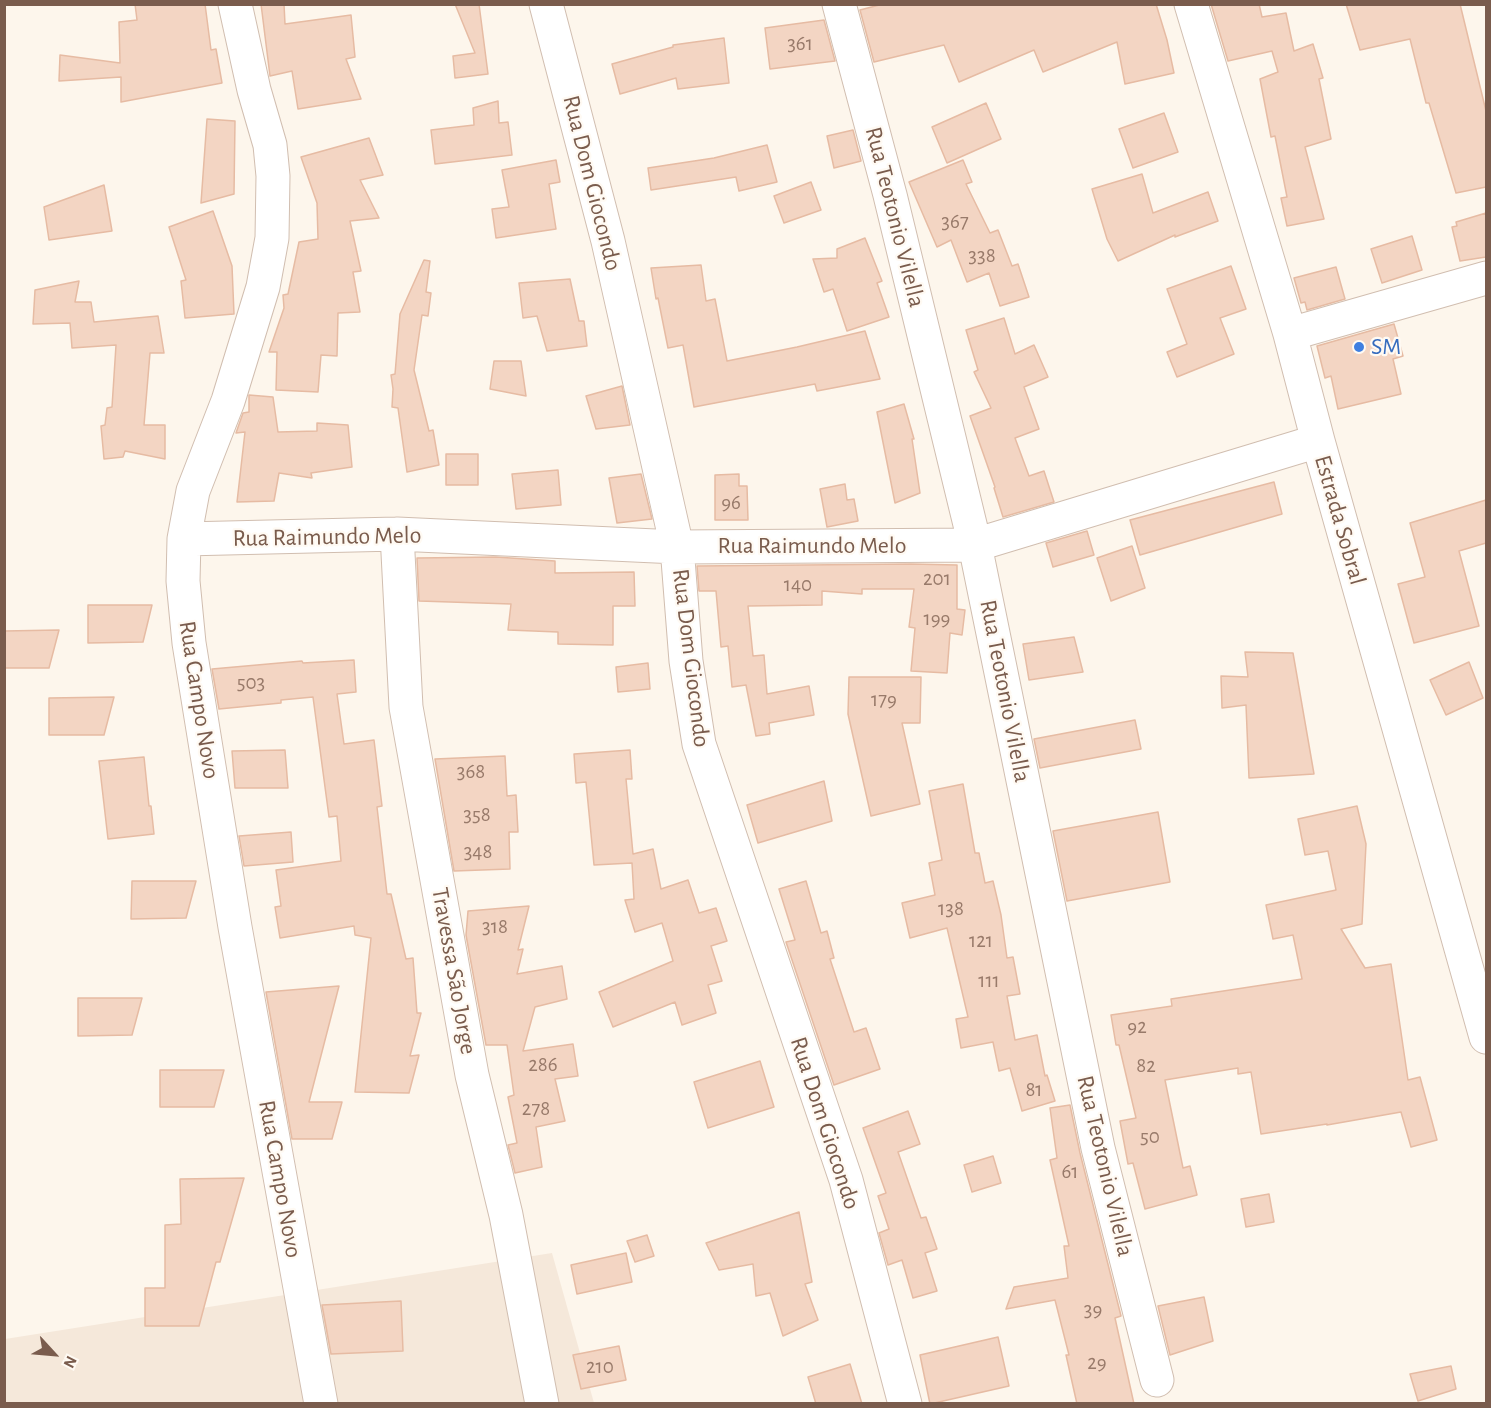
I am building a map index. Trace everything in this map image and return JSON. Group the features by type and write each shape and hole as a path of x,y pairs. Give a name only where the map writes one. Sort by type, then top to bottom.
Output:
{"street":[{"name":"Rua Campo Novo","path":"236,4 254,90 270,145 273,177 272,238 263,287 228,401 193,491 184,539 183,581 189,643 235,927 321,1404"},
{"name":"Rua Dom Giocondo","path":"546,4 608,241 677,547 686,661 699,744 846,1180 905,1404"},
{"name":"Rua Teotonio Vilella","path":"838,4 890,195 975,545 1098,1148 1157,1380"},
{"name":"Estrada Sobral","path":"1191,4 1290,334 1486,1037"},
{"path":"1290,334 1486,278"},
{"name":"Rua Raimundo Melo","path":"184,539 397,534 677,547 975,545 1318,441"},
{"name":"Travessa São Jorge","path":"397,534 406,707 472,1076 506,1215 542,1404"}],"shaded area":[{"path":"552,1253 594,1403 5,1404 5,1339"}],"building":[{"path":"135,4 205,4 211,50 216,49 222,83 121,102 121,77 59,81 60,55 120,63 119,22 137,20"},
{"path":"261,4 284,4 285,24 351,15 355,57 346,59 361,99 298,109 292,71 270,76"},
{"path":"455,4 479,4 488,74 455,78 453,56 475,53"},
{"path":"883,4 1156,4 1174,73 1125,84 1117,42 1043,72 1034,50 959,82 944,45 874,62 860,10"},
{"path":"1211,4 1259,4 1262,17 1286,13 1294,51 1313,44 1323,78 1319,79 1331,139 1305,147 1324,219 1287,226 1281,198 1287,197 1275,136 1271,137 1260,79 1278,72 1272,51 1228,61"},
{"path":"1346,4 1460,4 1486,111 1486,187 1456,193 1429,103 1426,103 1410,39 1360,50"},
{"path":"824,20 835,61 770,69 765,28"},
{"path":"724,38 729,83 678,89 676,78 620,94 612,64 673,47 673,45"},
{"path":"498,101 499,123 508,122 512,155 435,164 431,130 474,125 473,108"},
{"path":"986,103 1001,139 947,163 932,127"},
{"path":"1164,113 1178,152 1133,168 1119,129"},
{"path":"207,119 235,121 234,194 201,203"},
{"path":"853,130 861,161 834,168 827,136"},
{"path":"369,138 383,175 360,180 379,218 350,221 361,271 353,272 360,312 338,313 337,356 321,355 318,392 276,390 277,352 269,352 284,308 283,295 288,294 299,242 318,239 317,203 301,157"},
{"path":"767,145 777,182 739,191 736,177 651,190 648,168 714,158"},
{"path":"556,160 560,182 549,184 556,229 496,238 492,209 509,207 502,170"},
{"path":"963,160 972,182 966,184 990,233 998,230 1012,266 1018,264 1029,297 1000,306 989,273 967,282 951,240 937,247 909,182"},
{"path":"1142,174 1153,213 1208,192 1218,221 1175,237 1175,235 1118,261 1107,239 1092,189"},
{"path":"811,182 821,210 784,223 774,196"},
{"path":"104,185 112,231 49,240 44,207"},
{"path":"213,211 232,266 234,314 185,318 181,281 186,280 169,227"},
{"path":"1486,213 1486,257 1460,261 1452,227 1457,226 1456,222"},
{"path":"1412,236 1422,270 1382,283 1371,249"},
{"path":"865,238 882,281 877,283 889,317 847,331 833,289 824,292 813,259 837,258 837,249"},
{"path":"424,260 430,261 426,292 431,293 428,316 422,315 414,370 429,431 433,430 439,465 407,472 398,408 392,407 391,375 395,374 400,314"},
{"path":"701,265 706,301 715,299 727,361 865,331 880,379 817,391 815,384 694,407 683,345 668,348 651,268"},
{"path":"1231,266 1246,309 1220,318 1234,354 1177,377 1167,352 1187,344 1167,289"},
{"path":"1336,267 1345,299 1307,310 1305,302 1301,303 1294,278"},
{"path":"570,279 579,321 584,321 587,346 547,351 537,316 523,318 519,283"},
{"path":"79,281 75,302 91,302 94,322 158,316 164,353 150,353 144,425 165,425 165,459 125,451 123,457 104,459 101,426 105,425 107,408 112,407 116,345 72,348 70,323 33,324 35,290"},
{"path":"1004,318 1015,354 1034,345 1048,377 1024,387 1039,429 1015,438 1029,476 1044,471 1054,502 1003,517 970,416 991,408 974,372 978,370 966,330"},
{"path":"1394,324 1403,356 1393,359 1401,394 1338,409 1331,376 1325,378 1317,346"},
{"path":"494,361 521,361 526,396 490,389"},
{"path":"622,386 630,425 596,429 586,396"},
{"path":"249,395 273,397 278,432 317,431 317,423 348,425 352,467 311,473 312,478 279,473 274,501 237,502 245,432 236,433 243,413 249,412"},
{"path":"904,404 914,439 912,439 920,493 895,503 877,412"},
{"path":"446,454 478,454 478,485 446,485"},
{"path":"558,470 561,505 516,509 512,474"},
{"path":"641,474 652,519 617,523 609,478"},
{"path":"739,474 739,486 747,486 748,520 715,520 715,475"},
{"path":"1274,482 1282,514 1140,555 1130,520"},
{"path":"845,484 847,500 854,499 858,521 827,527 820,489"},
{"path":"1486,500 1486,543 1459,551 1479,626 1414,643 1398,584 1425,577 1410,523"},
{"path":"1087,531 1094,555 1053,567 1046,543"},
{"path":"1132,546 1145,588 1111,601 1097,558"},
{"path":"496,557 555,561 555,573 634,572 635,606 613,606 613,645 558,644 558,632 508,630 511,604 419,601 417,558"},
{"path":"957,565 957,609 965,610 962,635 950,633 947,673 911,671 915,628 909,627 914,589 862,589 862,594 822,591 822,605 748,606 753,656 764,655 767,694 809,686 814,715 769,723 770,734 756,736 746,685 732,687 728,646 721,647 716,591 699,591 697,566"},
{"path":"88,605 152,605 143,642 88,643"},
{"path":"59,630 49,668 4,668 4,631"},
{"path":"1074,637 1083,672 1029,680 1023,644"},
{"path":"1245,652 1293,653 1314,774 1249,778 1246,705 1222,708 1221,676 1248,677"},
{"path":"354,660 356,692 337,694 344,744 374,740 382,806 377,807 387,894 391,894 406,959 413,958 417,1013 421,1013 410,1056 419,1055 409,1093 355,1092 371,938 355,935 354,926 280,938 275,907 281,906 276,870 341,861 337,816 329,817 313,697 281,700 281,703 219,709 212,669 302,661 303,663"},
{"path":"1469,662 1483,698 1446,715 1430,680"},
{"path":"648,663 650,689 618,692 616,667"},
{"path":"849,677 921,677 920,723 902,723 920,804 871,816 848,714"},
{"path":"114,697 104,735 49,735 49,698"},
{"path":"1135,720 1141,749 1040,768 1034,739"},
{"path":"285,750 288,788 235,788 232,751"},
{"path":"630,750 632,779 626,779 633,854 653,849 661,889 688,880 699,913 716,908 727,941 711,946 722,981 708,985 716,1013 682,1025 675,1002 613,1027 599,992 673,961 662,923 635,932 625,900 634,899 632,863 594,865 586,782 576,783 574,754"},
{"path":"505,756 507,796 516,795 518,832 509,832 510,869 454,871 435,759"},
{"path":"144,757 154,834 108,839 99,761"},
{"path":"824,781 832,821 758,843 747,805"},
{"path":"963,784 975,853 979,853 985,883 993,881 1007,958 1013,957 1020,994 1007,996 1015,1040 1037,1035 1045,1076 1047,1075 1055,1101 1022,1111 1010,1068 999,1071 993,1042 961,1048 956,1019 968,1017 947,928 910,938 902,903 935,895 929,863 942,860 929,791"},
{"path":"1357,806 1366,844 1362,924 1341,929 1365,968 1391,964 1408,1080 1420,1077 1437,1140 1411,1147 1401,1112 1261,1134 1251,1072 1238,1074 1238,1068 1165,1080 1183,1168 1190,1166 1197,1195 1145,1209 1133,1163 1128,1164 1120,1121 1136,1118 1119,1045 1116,1045 1111,1015 1172,1006 1171,999 1302,979 1293,935 1273,939 1266,905 1336,890 1328,851 1305,855 1298,819"},
{"path":"1158,812 1170,882 1067,901 1053,831"},
{"path":"291,832 293,862 244,866 239,836"},
{"path":"132,881 196,881 186,918 131,919"},
{"path":"806,881 821,933 827,931 834,958 830,959 854,1032 866,1028 880,1069 834,1085 786,942 795,940 779,889"},
{"path":"529,906 518,950 523,949 517,974 562,966 567,999 535,1007 523,1051 573,1044 578,1076 555,1079 565,1121 536,1127 542,1167 515,1173 508,1145 517,1143 508,1097 514,1095 507,1045 486,1045 466,935 468,911"},
{"path":"339,986 309,1102 342,1102 332,1139 292,1139 266,992"},
{"path":"78,998 142,998 132,1035 78,1036"},
{"path":"760,1061 774,1107 708,1128 694,1082"},
{"path":"160,1070 224,1070 214,1107 160,1107"},
{"path":"1070,1105 1121,1316 1115,1318 1134,1404 1077,1404 1066,1355 1069,1355 1055,1300 1006,1309 1014,1287 1068,1278 1064,1246 1069,1246 1050,1160 1057,1158 1050,1108"},
{"path":"908,1111 920,1144 898,1152 921,1218 926,1217 937,1249 925,1253 937,1291 913,1298 902,1260 888,1265 879,1233 889,1229 878,1196 886,1193 863,1128"},
{"path":"993,1156 1001,1183 972,1192 964,1165"},
{"path":"244,1178 220,1262 216,1262 199,1326 145,1326 145,1288 165,1288 165,1225 181,1224 180,1179"},
{"path":"1269,1194 1274,1222 1246,1227 1241,1199"},
{"path":"799,1212 812,1282 805,1284 818,1320 783,1336 770,1293 756,1296 753,1264 719,1270 706,1243"},
{"path":"647,1235 654,1256 635,1262 627,1241"},
{"path":"626,1253 632,1282 577,1294 571,1265"},
{"path":"1204,1297 1213,1341 1170,1355 1158,1306"},
{"path":"401,1301 403,1351 331,1354 322,1305"},
{"path":"998,1337 1009,1386 930,1404 920,1355"},
{"path":"619,1346 626,1380 581,1389 573,1355"},
{"path":"850,1364 862,1404 816,1404 808,1377"},
{"path":"1451,1366 1456,1389 1418,1401 1410,1374"}],"place":[{"name":"SM","path":"1359,347"}]}
